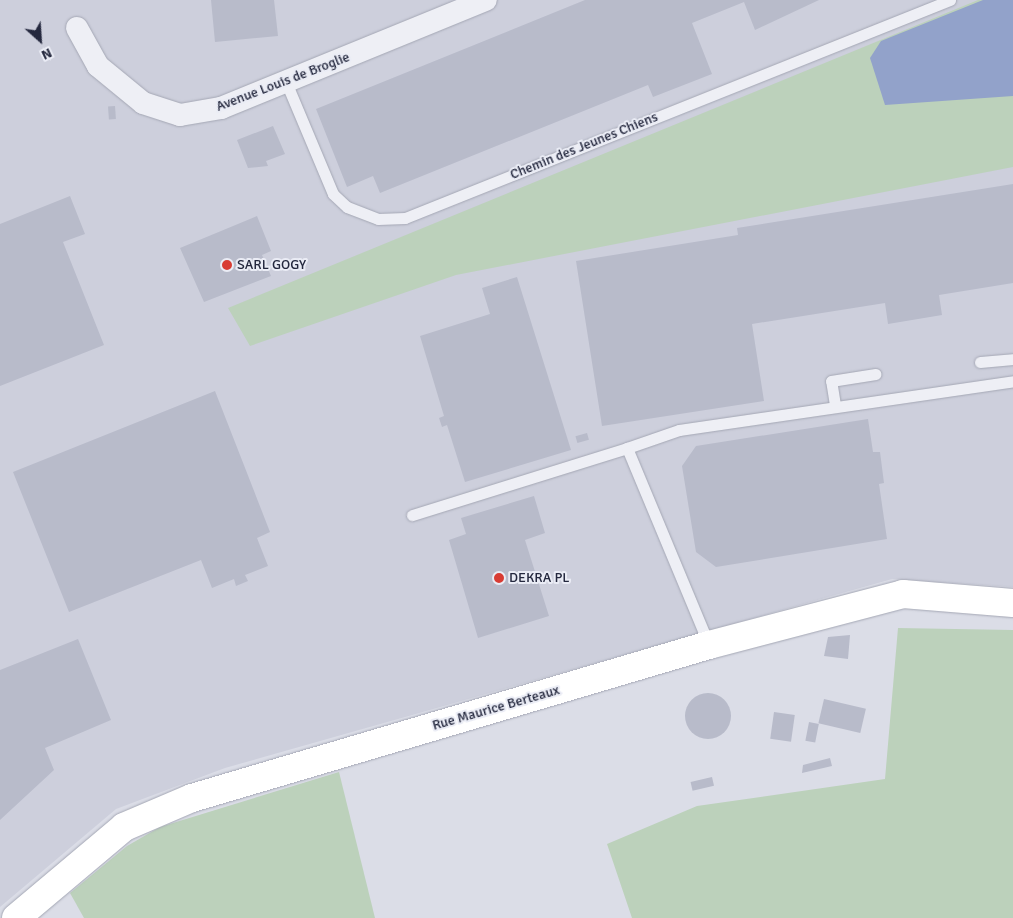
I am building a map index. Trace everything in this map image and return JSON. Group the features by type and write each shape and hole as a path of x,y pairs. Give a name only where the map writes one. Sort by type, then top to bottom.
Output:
{"street":[{"name":"Avenue Louis de Broglie","path":"77,28 98,66 143,103 180,115 221,108 486,0"},
{"name":"Rue Maurice Berteaux","path":"16,918 124,827 192,798 709,645 903,594 1013,603"}],"lane":[{"name":"Chemin des Jeunes Chiens","path":"286,82 333,194 347,207 378,219 405,218 950,0"},
{"path":"980,362 1013,359"},
{"path":"835,405 831,381 875,374"},
{"path":"412,515 679,430 835,405 1013,381"},
{"path":"627,448 709,645"}],"shaded area":[{"path":"0,0 1013,0 1013,587 892,579 225,768 116,809 0,907"}],"green space":[{"path":"978,0 1013,0 1013,167 456,275 250,346 228,308"},
{"path":"898,628 1013,630 1013,918 632,918 607,844 697,806 885,779"},
{"path":"339,772 375,918 84,918 70,893 127,846 160,827"}],"water":[{"path":"983,0 1013,0 1013,96 885,105 870,58 881,41"}],"building":[{"path":"211,0 274,0 278,36 215,42"},
{"path":"585,0 819,0 755,30 744,2 692,23 712,74 653,97 648,85 380,193 373,176 347,187 316,109"},
{"path":"108,106 115,106 116,119 109,119"},
{"path":"273,126 285,154 266,161 268,166 248,168 237,140"},
{"path":"1013,184 1013,283 939,295 942,315 888,324 885,303 752,324 764,401 602,426 576,261 738,235 737,228"},
{"path":"70,196 85,234 63,242 104,345 0,386 0,224"},
{"name":"SARL GOGY","path":"257,216 271,251 262,255 271,276 204,302 180,248"},
{"path":"517,277 571,450 465,482 447,425 442,427 439,418 444,416 420,336 490,314 482,288"},
{"path":"215,391 270,532 257,538 268,566 245,575 248,581 236,586 234,579 212,588 201,560 69,612 13,472"},
{"path":"868,419 873,452 880,452 884,483 879,484 887,539 716,567 696,552 682,466 696,446"},
{"path":"587,433 589,440 577,443 575,436"},
{"name":"DEKRA PL","path":"534,496 545,533 525,540 549,616 478,638 449,540 466,534 461,518"},
{"path":"850,635 848,659 824,656 828,637"},
{"path":"78,639 111,720 45,748 54,770 0,820 0,670"},
{"path":"708,693 721,697 727,703 731,716 727,729 721,735 708,739 695,735 689,729 685,716 689,703 695,697"},
{"path":"824,699 866,709 860,733 818,723"},
{"path":"774,712 795,715 791,742 770,739"},
{"path":"809,722 819,724 815,743 805,741"},
{"path":"830,758 832,766 802,773 803,765"},
{"path":"712,777 714,786 693,791 691,782"}],"place":[{"name":"SARL GOGY","path":"227,265"},
{"name":"DEKRA PL","path":"499,578"}]}
